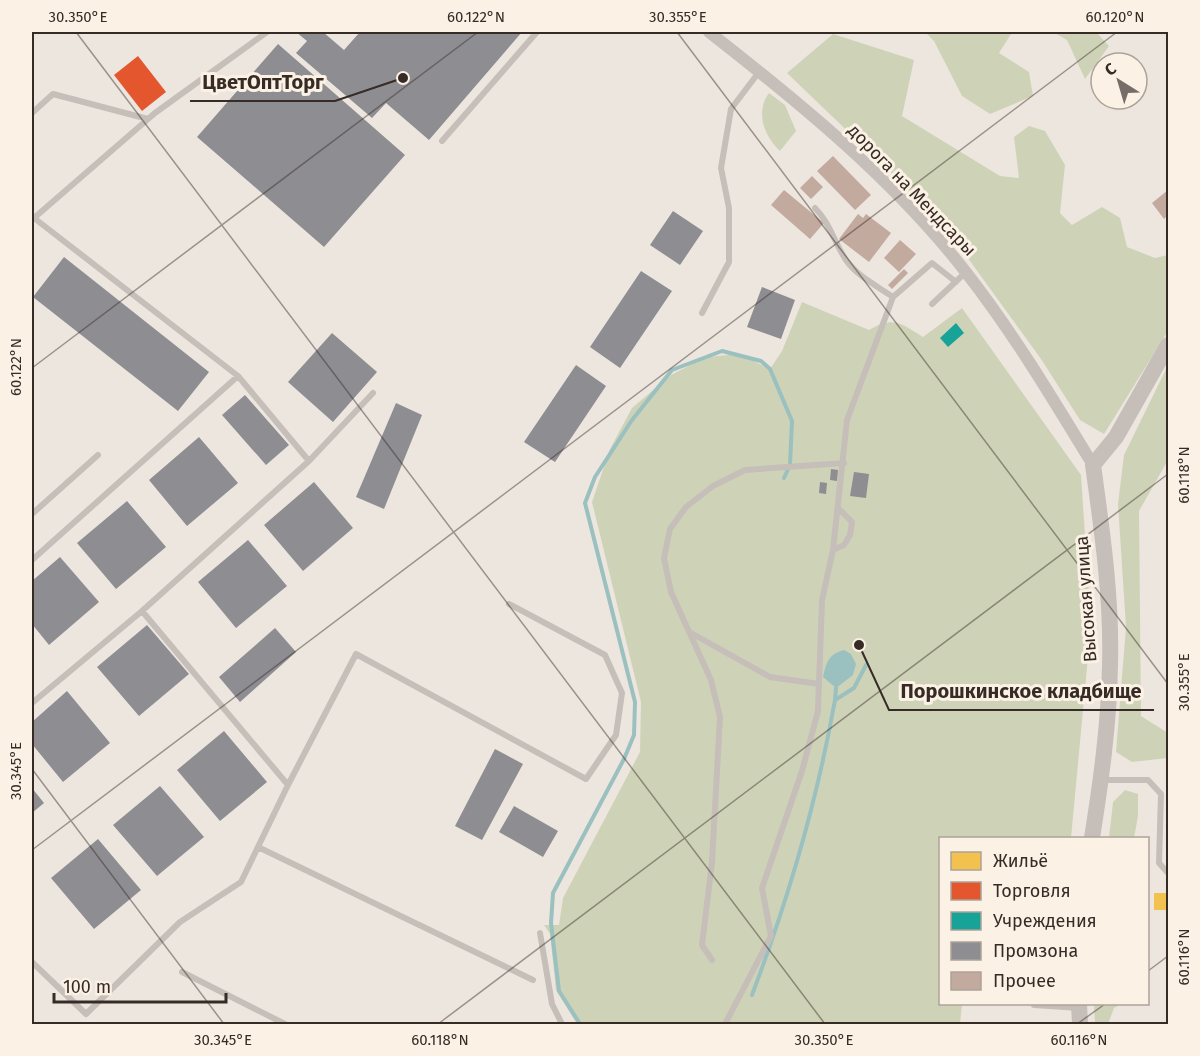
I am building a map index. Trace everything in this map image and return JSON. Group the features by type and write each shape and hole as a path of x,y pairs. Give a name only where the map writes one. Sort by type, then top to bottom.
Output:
{"street":[{"name":"дорога на Мендсары","path":"711,32 847,146 944,245 966,272 1094,465"},
{"path":"1094,465 1116,437 1168,345"},
{"name":"Высокая улица","path":"1092,837 1101,780 1111,664 1105,566 1094,465"}],"lane":[{"path":"267,32 148,119 34,218 238,376 309,461"},
{"path":"442,141 537,32"},
{"path":"702,313 729,262 729,208 721,168 731,109 759,72"},
{"path":"32,113 53,94 148,119"},
{"path":"815,208 827,219 846,261 894,297"},
{"path":"725,1024 771,936 762,888 802,771 818,711 822,600 833,550 847,420 894,297 932,263 956,282"},
{"path":"933,304 966,272"},
{"path":"32,560 238,376"},
{"path":"32,703 142,611 309,461 373,393"},
{"path":"32,514 99,455"},
{"path":"712,960 702,945 712,862 720,717 711,680 671,592 664,558 670,529 686,507 713,486 745,470 844,463"},
{"path":"833,550 844,545 852,528 848,516 838,508"},
{"path":"32,962 86,1014 180,922 241,882 356,654 586,779 616,735 622,693 604,655 509,604"},
{"path":"142,611 288,785"},
{"path":"691,633 770,677 819,684"},
{"path":"1101,780 1148,780 1161,794 1160,863 1168,873"},
{"path":"258,847 533,980"},
{"path":"540,933 552,1004 562,1024"},
{"path":"182,972 285,1024"},
{"path":"1034,1005 1080,1012"}],"green space":[{"path":"925,32 1010,32 1011,34 999,53 1029,72 1033,96 990,114 962,96 934,41"},
{"path":"1053,32 1096,32 1109,46 1105,51 1089,51 1089,74 1085,79 1067,40"},
{"path":"833,34 914,60 902,116 1000,176 1019,178 1014,137 1029,126 1045,131 1065,165 1060,213 1072,225 1102,207 1120,218 1127,247 1155,258 1168,255 1168,331 1104,434 1080,420 1041,359 941,221 787,73"},
{"path":"769,93 785,105 796,131 780,151 774,145 763,124 763,108"},
{"path":"802,302 869,330 891,322 902,325 923,337 962,308 1081,475 1091,625 1071,837 939,837 939,1005 962,1005 960,1024 577,1024 556,990 550,934 544,925 559,925 563,898 640,752 641,702 592,502 610,449 632,408 671,375 706,357 739,354 770,369 782,351"},
{"path":"1168,365 1168,460 1139,511 1141,716 1168,733 1168,758 1132,762 1116,752 1126,627 1118,504 1124,455"},
{"path":"1125,790 1138,794 1138,816 1134,837 1109,837 1113,802"},
{"path":"1094,1005 1119,1005 1114,1008 1108,1024 1095,1024"}],"water":[{"path":"844,650 851,654 856,664 853,675 836,688 823,677 825,667 829,659"}],"building: Жильё":[{"path":"1154,893 1168,893 1168,910 1154,910"}],"building: Торговля":[{"path":"138,56 166,92 142,111 114,75"}],"building: Учреждения":[{"path":"956,323 964,333 948,347 940,338"}],"building: Промзона":[{"path":"296,32 323,32 344,50 360,32 522,32 429,140 386,103 372,118 296,53 307,41"},
{"path":"278,44 405,155 324,247 197,137"},
{"path":"673,211 703,231 680,265 650,245"},
{"path":"64,257 209,372 178,411 33,297"},
{"path":"641,271 672,291 620,368 590,347"},
{"path":"762,287 795,300 781,339 747,327"},
{"path":"332,333 377,372 333,422 288,382"},
{"path":"576,365 606,386 555,462 524,442"},
{"path":"245,395 289,445 266,465 222,415"},
{"path":"396,403 422,415 384,509 356,497"},
{"path":"199,437 238,483 187,526 149,480"},
{"path":"831,469 838,470 837,481 830,480"},
{"path":"854,472 869,474 866,498 850,496"},
{"path":"314,482 353,528 303,571 264,525"},
{"path":"820,482 827,483 826,494 819,493"},
{"path":"127,501 166,547 116,589 77,543"},
{"path":"248,540 287,586 236,628 198,582"},
{"path":"60,557 99,602 49,645 32,624 32,581"},
{"path":"147,625 189,674 139,716 97,667"},
{"path":"275,628 296,652 240,702 219,677"},
{"path":"67,691 110,743 63,782 32,744 32,722"},
{"path":"224,731 267,782 220,821 177,770"},
{"path":"495,749 523,764 482,840 455,826"},
{"path":"160,786 204,837 157,876 113,825"},
{"path":"32,788 44,803 32,813"},
{"path":"514,806 558,831 543,857 499,832"},
{"path":"98,839 141,890 94,929 51,878"}],"building: Прочее":[{"path":"833,156 871,195 855,210 817,171"},
{"path":"812,176 823,187 811,199 800,188"},
{"path":"784,190 824,223 810,239 771,205"},
{"path":"1168,190 1168,215 1164,219 1152,203"},
{"path":"858,214 863,218 866,214 891,233 869,262 839,239"},
{"path":"900,240 916,254 899,272 884,258"},
{"path":"904,269 908,273 892,289 888,285"}],"waterway":[{"path":"580,1024 559,991 551,923 553,893 624,759 634,735 635,702 585,503 595,477 632,420 672,370 722,351 761,361 770,369 792,421 790,465 784,478"},
{"path":"752,995 778,923 800,850 828,738 835,700 854,688 866,665"},
{"path":"835,700 836,688"}],"place":[{"name":"ЦветОптТорг","path":"403,78"},
{"name":"Порошкинское кладбище","path":"859,645"}]}
